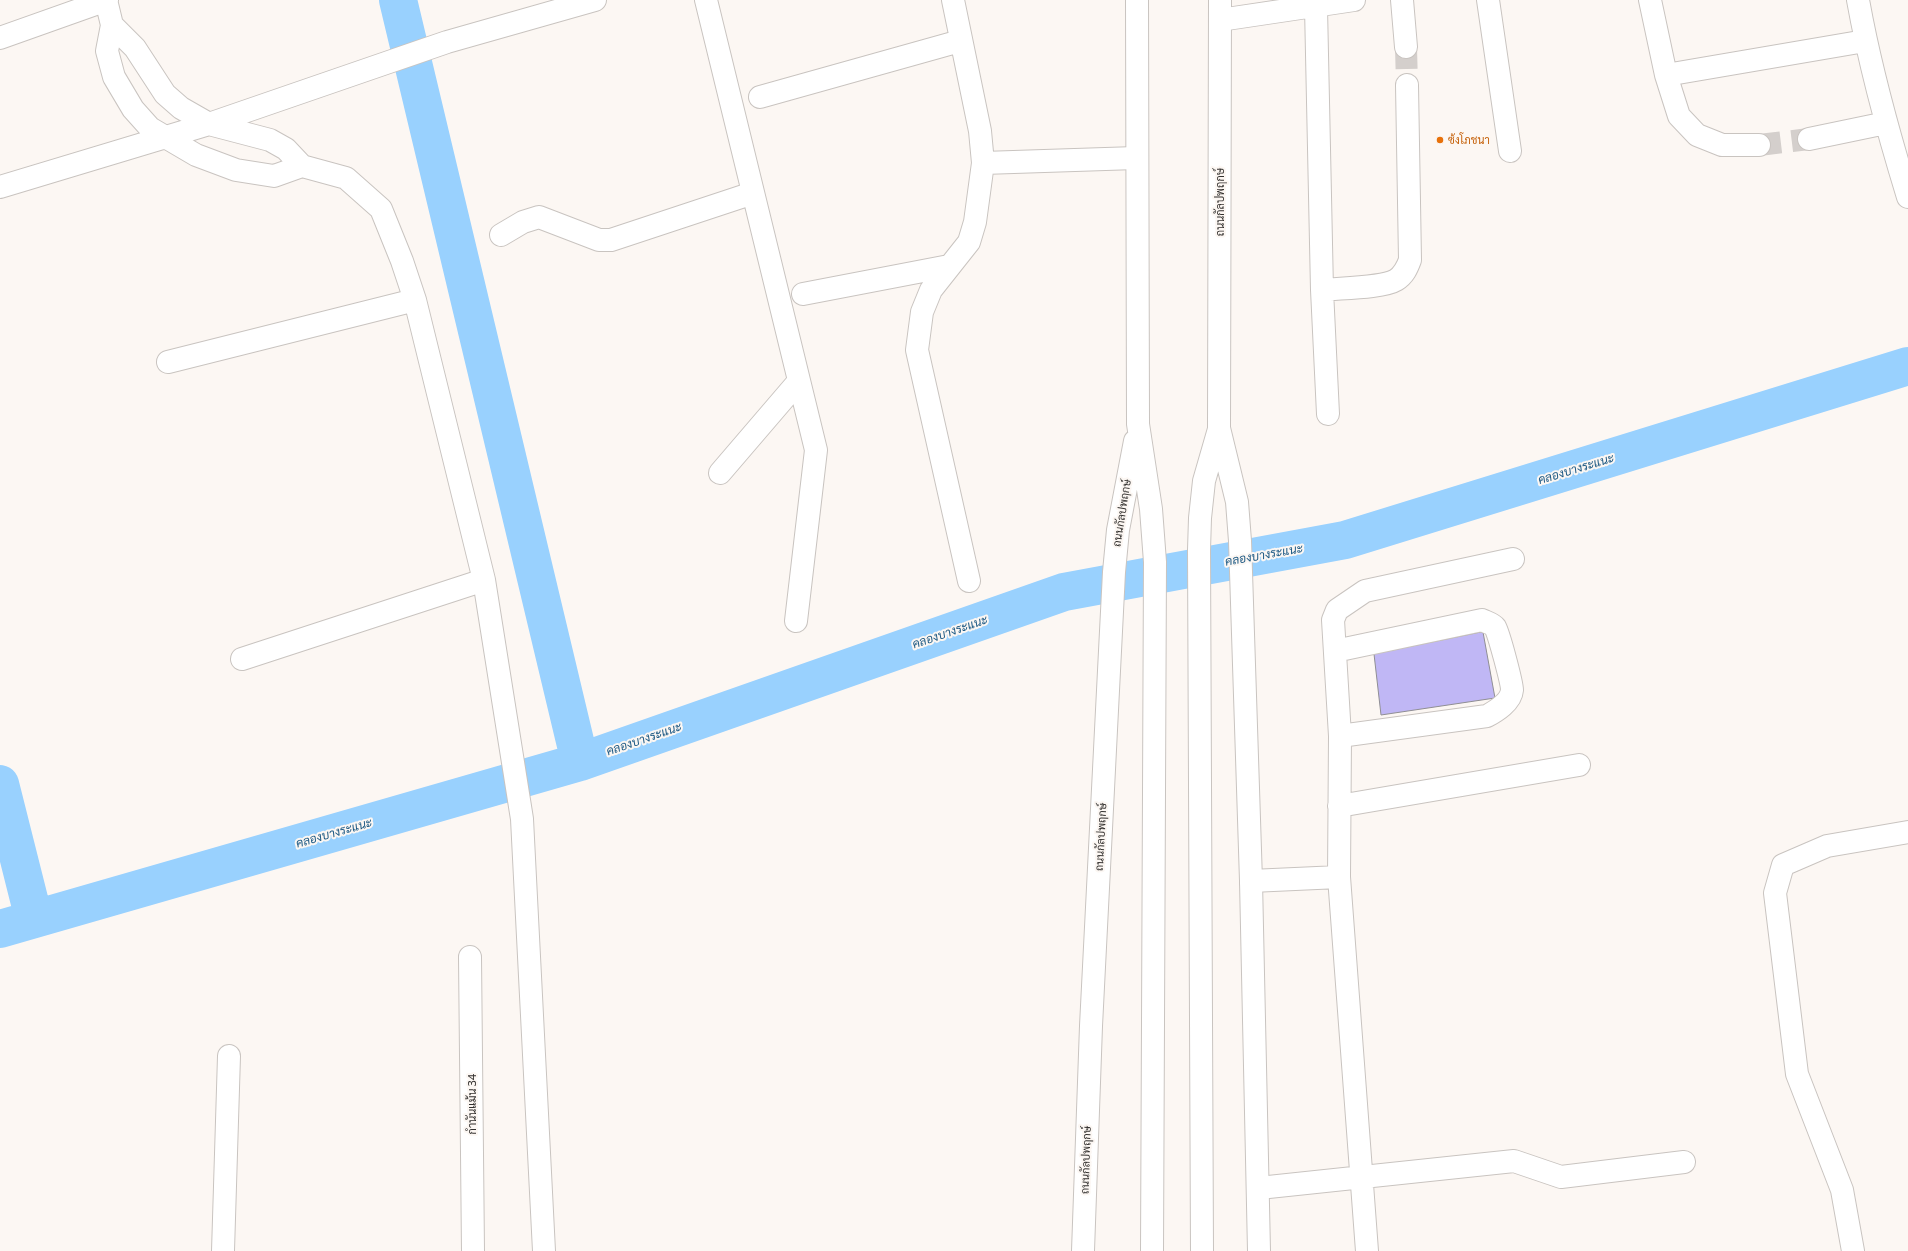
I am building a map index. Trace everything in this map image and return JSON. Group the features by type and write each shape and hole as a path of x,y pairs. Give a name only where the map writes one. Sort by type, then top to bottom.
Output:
{"street":[{"path":"0,38 107,0 112,25 107,51 114,77 133,109 150,128 196,154 236,170 274,176 302,166"},
{"path":"0,187 208,124 447,42 595,0"},
{"path":"706,0 798,382 816,450 796,621"},
{"path":"953,0 960,41 980,130 983,163 975,222 969,242 931,290 922,312 917,350 970,581"},
{"name":"ถนนกัลปพฤกษ์","path":"1137,0 1136,158 1138,424 1151,509 1155,562 1153,617 1152,1251"},
{"path":"1220,10 1316,7 1354,0"},
{"path":"1402,0 1406,47"},
{"path":"1488,0 1510,151"},
{"path":"1650,0 1666,75 1679,116 1697,135 1722,145 1759,145"},
{"path":"1858,0 1865,41 1886,123 1908,197"},
{"path":"1316,7 1322,290 1328,414"},
{"name":"ถนนกัลปพฤกษ์","path":"1220,10 1219,428 1237,502 1240,541 1251,881 1259,1188 1259,1251"},
{"path":"112,25 135,48 165,94 181,108 208,124 270,140 286,149 302,166 346,178 380,209 402,261 415,300 484,580 522,819 544,1251"},
{"path":"760,98 960,41"},
{"path":"1666,75 1865,41"},
{"path":"1322,290 1381,285 1395,281 1405,272 1408,266 1410,260 1407,86"},
{"path":"1809,139 1886,123"},
{"path":"983,163 1136,158"},
{"path":"501,235 524,222 539,217 599,240 610,240 753,193"},
{"path":"803,294 949,266"},
{"path":"168,362 415,300"},
{"path":"720,473 798,382"},
{"name":"ถนนกัลปพฤกษ์","path":"1083,1251 1091,1026 1114,572 1118,530 1138,424"},
{"name":"ถนนกัลปพฤกษ์","path":"1202,1251 1200,518 1204,481 1219,428"},
{"path":"1367,1251 1363,1176 1339,877 1340,736 1333,620 1337,610 1365,591 1513,559"},
{"path":"242,659 484,580"},
{"path":"1335,651 1482,620 1494,626 1500,638 1512,690 1508,699 1498,709 1487,716 1340,736"},
{"path":"1339,806 1579,765"},
{"path":"1853,1251 1842,1190 1797,1074 1775,893 1783,865 1827,846 1908,832"},
{"path":"1251,881 1339,877"},
{"name":"กำนันแม้น 34","path":"470,957 472,1251"},
{"path":"223,1251 229,1056"},
{"path":"1259,1188 1514,1161 1561,1177 1684,1162"}],"building":[{"path":"1483,632 1495,698 1381,715 1374,654"}],"waterway":[{"path":"398,0 580,762"},
{"name":"คลองบางระแนะ","path":"0,929 580,762 1064,592 1345,540 1908,366"},
{"path":"0,784 34,919"}],"tunnel":[{"path":"1406,47 1407,85"},
{"path":"1759,145 1809,139"}],"place":[{"name":"ซ้งโภชนา","path":"1440,140"}]}
